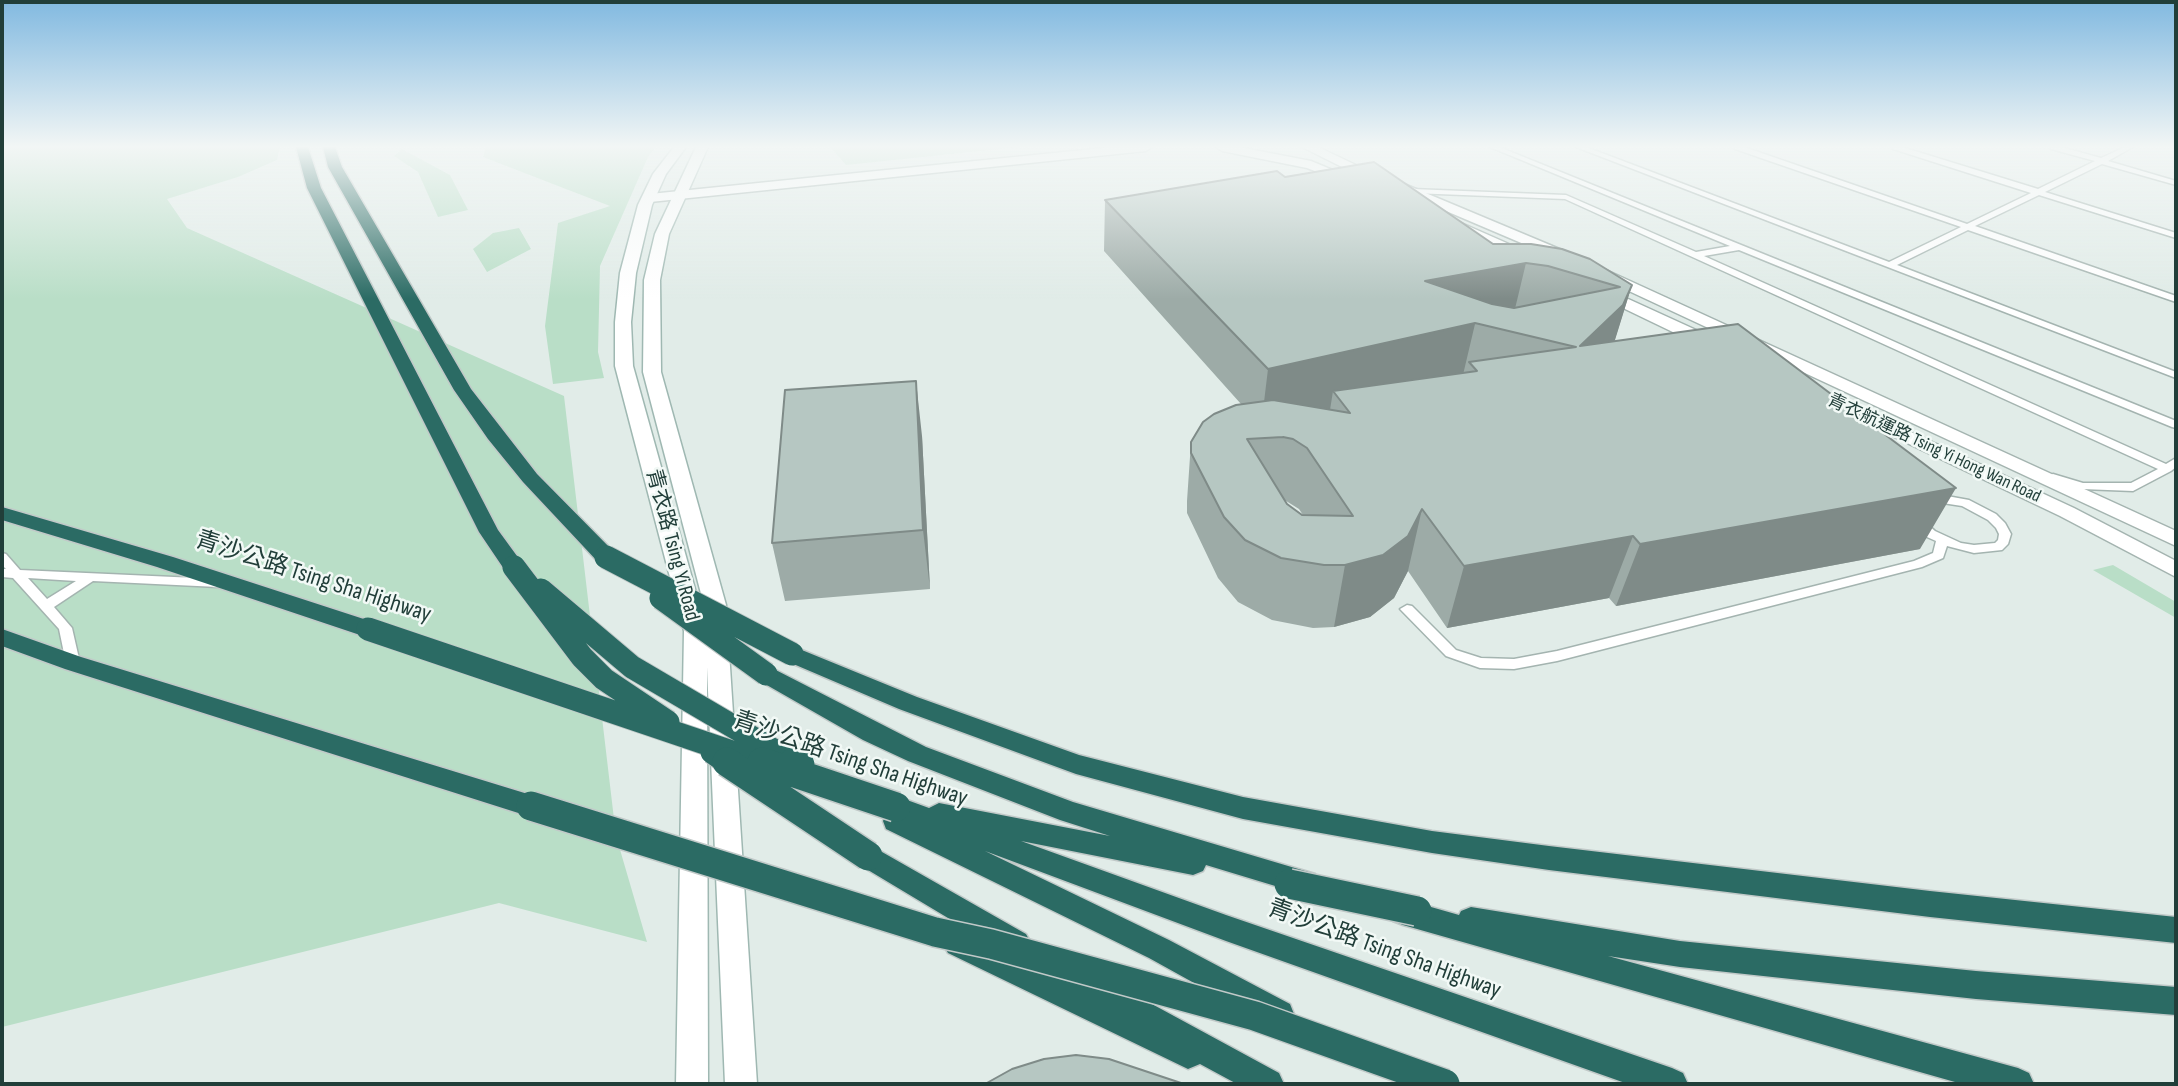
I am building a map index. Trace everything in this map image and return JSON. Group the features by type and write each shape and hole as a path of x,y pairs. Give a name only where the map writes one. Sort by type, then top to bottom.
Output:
{"highway":[{"path":"319,198 489,532 582,657 604,679 868,856 1091,988 1268,1084"},
{"path":"352,198 463,390 530,478 606,557 766,674 800,694 917,754 1057,808 1494,939 2018,1084"},
{"name":"青沙公路 Tsing Sha Highway","path":"2,513 235,584 896,807 1102,884 1672,1084"},
{"path":"606,557 792,654 908,704 1076,764 1243,808 1406,837 1549,858 1930,904 2176,930"},
{"path":"514,567 632,667 884,814 1159,949 1410,1084"},
{"path":"2,637 73,663 935,932 991,944 1255,1016 1445,1084"},
{"path":"896,807 992,823 1239,872 1418,911 1680,954 1976,985 2176,1002"},
{"path":"935,932 988,960 1253,1084"}],"main road":[{"path":"650,198 654,198"},
{"name":"青衣路 Tsing Yi Road","path":"650,198 645,205 628,273 623,322 624,366 695,631 692,1084"},
{"name":"青衣路 Tsing Yi Road","path":"677,198 662,234 652,280 652,372 715,605 741,1084"},
{"name":"青衣航運路 Tsing Yi Hong Wan Road","path":"1405,198 1561,273"},
{"name":"青衣航運路 Tsing Yi Hong Wan Road","path":"1426,198 2176,538"},
{"name":"青衣航運路 Tsing Yi Hong Wan Road","path":"1585,272 1734,354"},
{"name":"青衣航運路 Tsing Yi Hong Wan Road","path":"1810,390 1842,410 2067,512 2176,570"}],"lane":[{"path":"1568,198 2171,465"},
{"path":"1620,198 2176,425"},
{"path":"1713,198 2176,375"},
{"path":"1884,198 2176,299"},
{"path":"1890,265 2027,198"},
{"path":"2056,198 2176,236"},
{"path":"1696,255 1742,247"},
{"path":"2020,466 2082,486 2133,487 2171,465"},
{"path":"1900,512 1942,540 1966,548 1998,547 2004,541 2006,534 2001,526 1980,509 1910,491"},
{"path":"1921,527 1914,519 1912,510 1915,504 1936,498"},
{"path":"1407,610 1451,653 1480,663 1514,664 1557,656 1918,564 1939,555 1942,540"},
{"path":"2,557 8,574 45,606 65,628 73,663"},
{"path":"8,574 235,584"},
{"path":"45,606 91,577"}],"green space":[{"path":"2,198 171,198 167,199 187,228 564,396 616,836 647,942 499,903 2,1027"},
{"path":"429,198 462,198 468,210 438,217"},
{"path":"588,198 630,198 600,266 598,352 604,378 553,384 545,326 558,223 610,206"},
{"path":"519,228 531,249 487,272 473,249 493,233"},
{"path":"2113,565 2176,602 2176,618 2093,570"}],"building":[{"path":"1119,198 1426,198 1493,244 1531,244 1562,249 1590,259 1632,285 1623,305 1580,346 1738,324 1956,488 1640,544 1633,536 1464,566 1422,509 1408,536 1383,555 1345,565 1324,565 1281,558 1245,540 1224,517 1191,453 1191,442 1203,422 1214,414 1236,405 1273,400 1350,413 1333,391 1477,371 1469,362 1576,347 1475,323 1268,369 1105,200","holes":["1526,263 1548,266 1620,287 1514,308 1492,304 1425,281","1247,439 1293,439 1307,448 1353,516 1302,515 1287,504"]},
{"path":"916,381 923,530 772,543 785,390"},
{"path":"1076,1055 1109,1059 1184,1084 985,1084 1012,1069 1044,1059"}]}
